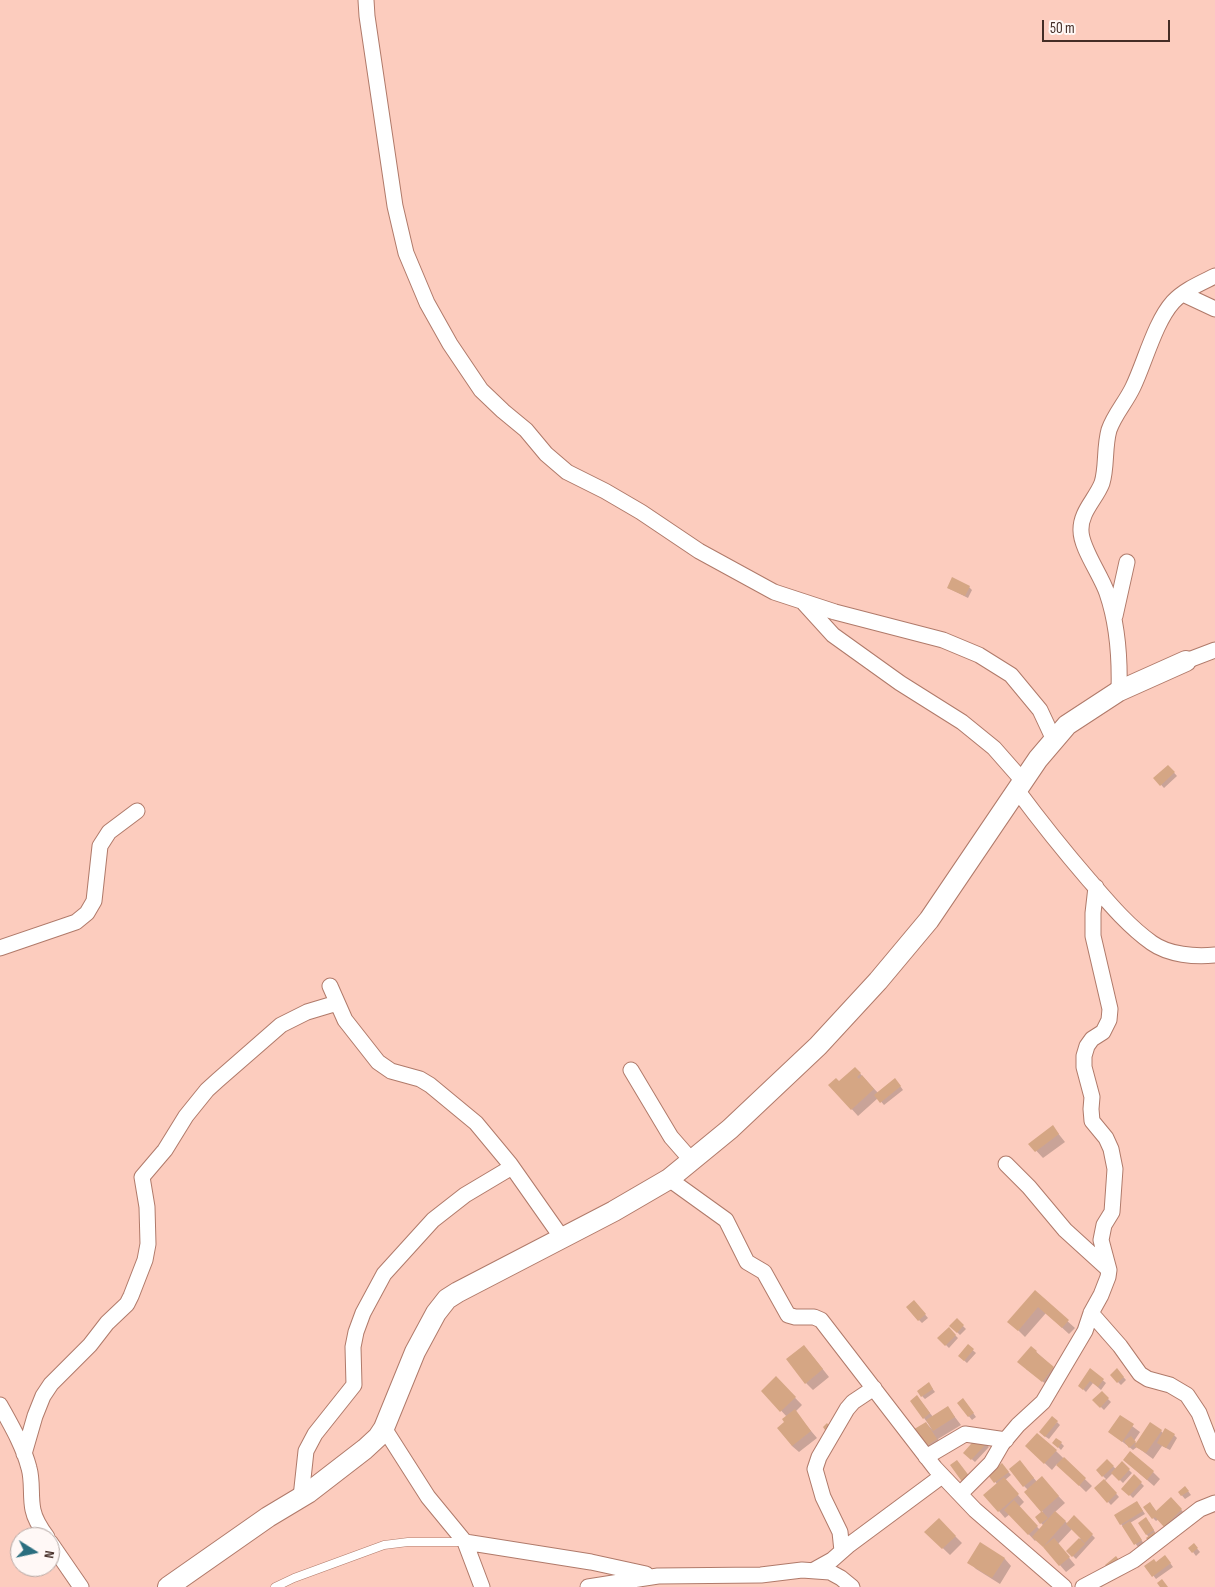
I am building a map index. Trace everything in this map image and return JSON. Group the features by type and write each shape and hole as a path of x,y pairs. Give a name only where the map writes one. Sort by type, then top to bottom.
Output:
{"street":[{"path":"366,0 368,26 395,206 406,253 427,303 450,344 481,390 503,412 526,430 546,454 567,472 642,512 698,551 774,592 835,612 943,640 979,655 1011,675 1040,710 1054,740"},
{"path":"1119,691 1120,661 1117,632 1107,594 1083,542 1082,523 1103,478 1109,429 1132,389 1163,317 1174,302 1183,294 1215,276"},
{"path":"1183,294 1215,309"},
{"path":"1114,620 1127,562"},
{"path":"802,602 833,635 900,683 962,722 994,748 1020,786 1040,822 1121,916 1152,943 1168,951 1215,955"},
{"path":"168,1587 268,1517 301,1497 378,1438 384,1428 415,1352 436,1312 447,1299 669,1180 730,1129 818,1046 878,981 929,920 1038,759 1067,725 1119,691 1215,650"},
{"path":"0,948 76,922 87,913 94,901 100,846 108,832 137,811"},
{"path":"960,1494 991,1463 1018,1425 1044,1402 1075,1350 1108,1277 1109,1270 1101,1240 1104,1225 1112,1212 1115,1169 1111,1149 1106,1138 1092,1121 1092,1097 1084,1067 1084,1056 1087,1046 1092,1039 1103,1032 1109,1020 1110,1008 1093,936 1096,887"},
{"path":"330,986 344,1020 378,1062 391,1071 420,1079 430,1085 476,1122 512,1167 562,1238"},
{"path":"24,1454 35,1416 43,1396 51,1384 90,1345 106,1323 127,1304 131,1296 145,1260 148,1244 142,1177 165,1150 186,1116 213,1085 281,1025 307,1012 337,1003"},
{"path":"631,1070 671,1136 692,1161"},
{"path":"1006,1164 1065,1230 1109,1270"},
{"path":"301,1497 306,1451 315,1434 354,1385 353,1347 356,1332 363,1312 384,1274 433,1220 465,1195 512,1167"},
{"path":"669,1180 726,1220 747,1262 764,1272 786,1313 795,1317 814,1317 821,1320 942,1476 975,1510 1060,1586"},
{"path":"1091,1313 1120,1346 1140,1374 1148,1379 1170,1385 1187,1395 1200,1413 1215,1452"},
{"path":"842,1551 840,1532 816,1479 815,1464 847,1409 853,1402 874,1388"},
{"path":"0,1405 20,1442 29,1466 33,1510 40,1527"},
{"path":"384,1428 428,1497 465,1542 482,1587"},
{"path":"926,1457 965,1434 1006,1440"},
{"path":"814,1570 832,1560 942,1476"},
{"path":"1083,1587 1134,1560 1200,1509 1215,1491"},
{"path":"1200,1509 1215,1503"},
{"path":"465,1542 591,1562 658,1576"},
{"path":"60,1557 81,1587"},
{"path":"588,1587 658,1576 761,1574 814,1570 836,1574 852,1587"}],"lane":[{"path":"278,1586 384,1545 408,1542 465,1542"}],"building":[{"path":"952,577 970,586 965,596 947,588"},
{"path":"1168,765 1175,772 1160,786 1153,778"},
{"path":"855,1067 861,1073 857,1077 859,1079 862,1075 874,1089 851,1110 828,1085 836,1078 839,1081"},
{"path":"895,1078 901,1086 880,1103 874,1095"},
{"path":"1053,1125 1059,1134 1035,1152 1028,1144"},
{"path":"1035,1290 1069,1320 1062,1328 1038,1307 1018,1331 1007,1322"},
{"path":"914,1300 926,1314 918,1321 906,1307"},
{"path":"957,1318 964,1325 957,1333 949,1326"},
{"path":"949,1327 956,1335 945,1346 937,1338"},
{"path":"968,1344 974,1349 964,1361 958,1356"},
{"path":"804,1345 823,1369 805,1384 786,1359"},
{"path":"1031,1346 1054,1367 1042,1382 1017,1362"},
{"path":"1090,1368 1104,1379 1098,1387 1090,1381 1083,1390 1078,1386"},
{"path":"1117,1368 1124,1377 1117,1383 1110,1375"},
{"path":"776,1376 796,1397 780,1412 761,1391"},
{"path":"929,1382 933,1389 921,1397 917,1391"},
{"path":"1102,1391 1109,1398 1100,1408 1092,1400"},
{"path":"917,1395 930,1413 923,1419 910,1401"},
{"path":"963,1398 974,1413 968,1417 957,1403"},
{"path":"948,1406 955,1417 933,1431 926,1420"},
{"path":"795,1409 811,1431 792,1446 777,1428 784,1422 782,1419"},
{"path":"1120,1415 1134,1424 1122,1442 1108,1432"},
{"path":"1052,1416 1058,1421 1045,1437 1039,1432"},
{"path":"926,1422 937,1439 922,1449 911,1431"},
{"path":"1150,1422 1162,1430 1146,1453 1134,1446"},
{"path":"827,1423 832,1430 827,1433 823,1427"},
{"path":"1165,1428 1175,1434 1166,1448 1157,1443"},
{"path":"1037,1433 1057,1450 1044,1464 1025,1446"},
{"path":"978,1436 987,1443 971,1460 963,1453"},
{"path":"1131,1436 1136,1442 1129,1448 1124,1441"},
{"path":"1056,1438 1062,1442 1058,1448 1052,1443"},
{"path":"1130,1451 1154,1471 1147,1480 1123,1460"},
{"path":"1064,1457 1086,1478 1079,1486 1056,1465"},
{"path":"1107,1459 1114,1466 1102,1477 1096,1470"},
{"path":"957,1460 970,1477 963,1483 950,1465"},
{"path":"1020,1460 1034,1478 1023,1487 1009,1469"},
{"path":"1122,1461 1130,1469 1119,1481 1111,1473"},
{"path":"1002,1463 1009,1472 994,1483 988,1475"},
{"path":"1134,1474 1142,1482 1129,1496 1121,1489"},
{"path":"1042,1476 1059,1496 1042,1511 1048,1518 1040,1524 1035,1517 1041,1512 1024,1492"},
{"path":"1004,1477 1019,1494 998,1512 983,1495"},
{"path":"1104,1479 1117,1493 1107,1503 1094,1488"},
{"path":"1185,1486 1189,1491 1181,1496 1178,1492"},
{"path":"1171,1497 1182,1509 1164,1527 1155,1517 1152,1519 1143,1507 1150,1502 1156,1511"},
{"path":"1014,1500 1038,1526 1028,1535 1004,1510"},
{"path":"1137,1501 1143,1511 1120,1525 1114,1515"},
{"path":"1055,1511 1066,1521 1043,1547 1032,1537"},
{"path":"1074,1515 1093,1534 1085,1543 1066,1524"},
{"path":"1146,1517 1154,1530 1146,1535 1138,1523"},
{"path":"939,1518 956,1536 942,1549 924,1532"},
{"path":"1130,1521 1142,1540 1134,1545 1122,1526"},
{"path":"1154,1532 1157,1537 1150,1543 1146,1538"},
{"path":"1054,1538 1070,1557 1059,1566 1043,1547"},
{"path":"1079,1538 1085,1544 1072,1557 1066,1551"},
{"path":"980,1542 1005,1558 992,1578 967,1563"},
{"path":"1194,1543 1198,1548 1192,1553 1188,1548"},
{"path":"1165,1555 1171,1563 1152,1577 1144,1566 1154,1559 1156,1562"},
{"path":"1116,1556 1121,1563 1110,1572 1105,1565"},
{"path":"1162,1579 1168,1587 1160,1587 1157,1583"}]}
